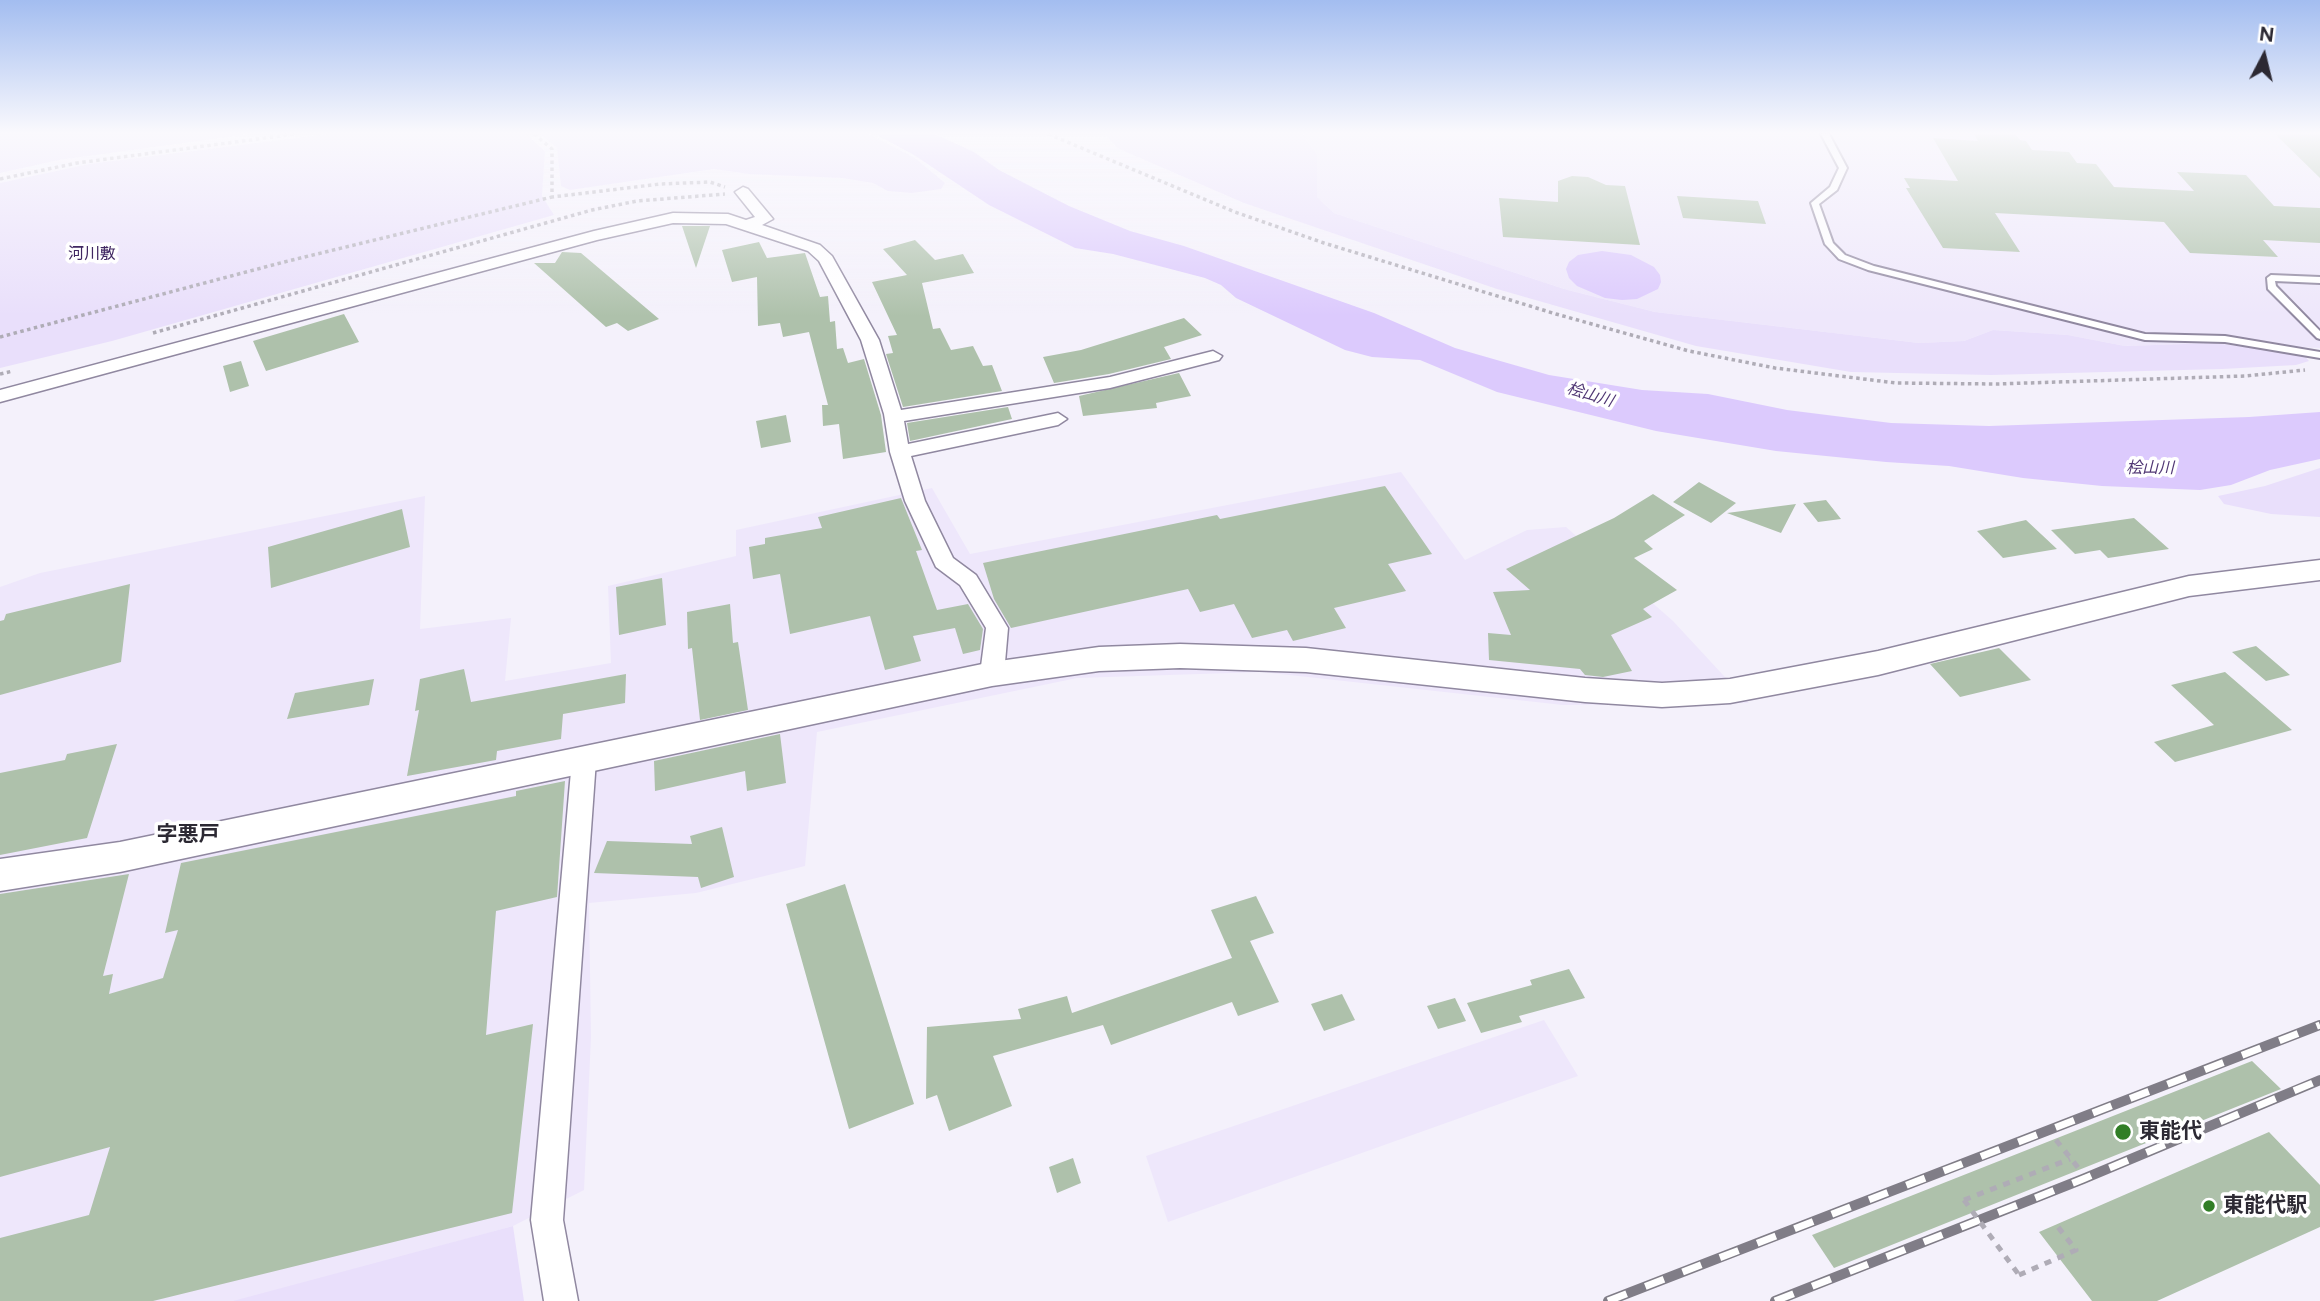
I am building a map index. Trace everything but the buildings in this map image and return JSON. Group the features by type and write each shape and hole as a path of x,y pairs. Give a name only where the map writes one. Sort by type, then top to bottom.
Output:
{"street":[{"path":"745,195 765,219 747,225"},
{"path":"0,396 660,221 696,217 728,219 814,248 826,259 870,340 915,501 944,562 968,580 997,628 992,674"},
{"path":"892,417 1110,382 1213,356"},
{"path":"900,452 1058,419"},
{"path":"0,875 120,857 992,674 1099,659 1180,656 1306,660 1534,685 1662,695 1730,691 1878,663 2189,586 2320,570"},
{"path":"561,1301 547,1220 584,760"}],"lane":[{"path":"1825,195 1815,203 1829,244 1842,257 1871,268 2145,337 2225,339 2320,355"},
{"path":"2320,280 2271,278 2271,287 2320,336"}],"path":[{"path":"0,338 284,262 552,197 571,195"},
{"path":"153,333 592,210 637,201 711,195"},
{"path":"1194,195 1324,243 1556,314 1689,351 1776,368 1896,383 1996,384 2245,376 2308,370"},
{"path":"0,374 23,368"},
{"path":"2056,1140 2080,1170"},
{"path":"2058,1227 2076,1251 2020,1275 1964,1200 2070,1159"}],"shaded area":[{"path":"1317,195 2320,195 2320,348 2214,343 2125,346 2068,335 1993,330 1964,341 1919,343 1655,312 1564,289 1334,213"},
{"path":"1401,472 1465,560 1527,530 1566,527 1673,621 1749,703 1563,705 1262,672 1077,678 817,732 805,866 696,893 589,903 591,1037 584,1190 513,1226 241,1301 0,1301 0,587 40,573 425,496 420,629 511,618 505,681 611,663 608,586 736,556 736,530 932,488 970,554"},
{"path":"1544,1020 1578,1076 1168,1222 1146,1156"}],"green space":[{"name":"河川敷","path":"0,195 542,195 554,215 112,341 0,368"},
{"path":"1225,195 1317,195 1334,213 1564,289 1655,312 1919,343 1964,341 1993,330 2068,335 2125,346 2214,343 2303,354 2309,361 2296,365 2222,369 1991,375 1851,372 1696,346 1497,289"},
{"path":"2320,468 2320,517 2271,514 2224,504 2218,496 2265,486"},
{"path":"513,1226 524,1301 233,1301"}],"water":[{"name":"桧山川","path":"974,195 1047,195 1130,231 1184,246 1374,313 1455,348 1549,375 1642,390 1708,394 1787,410 1891,423 1989,426 2320,412 2320,459 2270,470 2231,485 2200,490 2102,486 2023,478 1949,466 1776,451 1656,431 1497,392 1420,360 1372,357 1345,350 1236,298 1221,285 1205,278 1113,254 1075,248"},
{"path":"1602,251 1631,255 1654,267 1660,275 1658,289 1637,299 1622,300 1605,298 1577,286 1569,278 1566,269 1569,262 1578,255"}],"railway":[{"path":"1608,1301 2320,1025"},
{"path":"1775,1301 2083,1179 2320,1080"}],"place":[{"name":"東能代","path":"2123,1132"},
{"name":"東能代駅","path":"2209,1206"}],"district":[{"name":"字悪戸","path":"188,835"}]}
